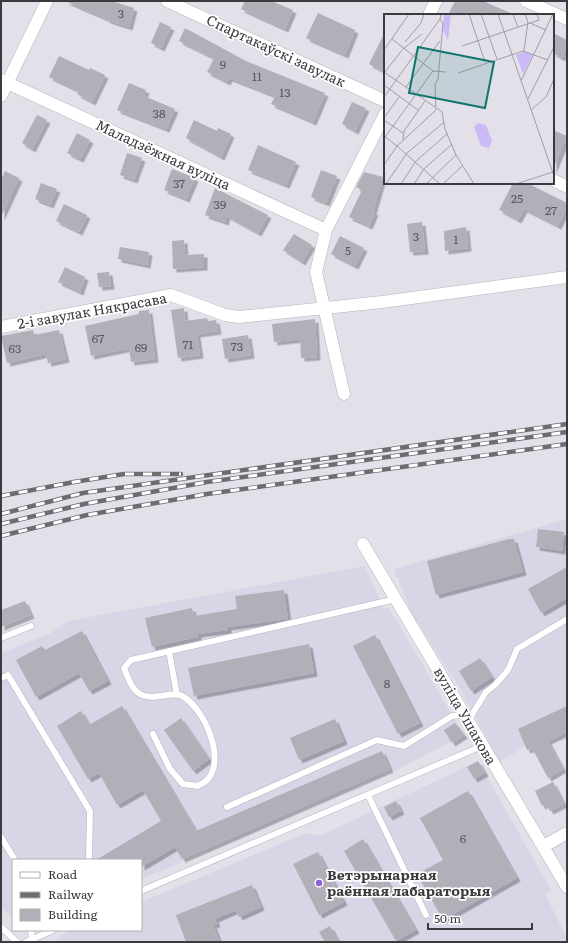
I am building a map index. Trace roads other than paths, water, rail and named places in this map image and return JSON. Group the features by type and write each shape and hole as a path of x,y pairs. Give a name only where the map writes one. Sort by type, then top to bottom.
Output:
{"street":[{"path":"1,96 4,82 47,1"},
{"name":"Спартакаўскі завулак","path":"167,1 384,101"},
{"path":"430,14 436,1"},
{"path":"526,1 567,20"},
{"name":"Маладзёжная вуліца","path":"4,82 326,230"},
{"path":"344,394 316,272 326,230 384,116"},
{"path":"554,180 567,187"},
{"name":"2-і завулак Някрасава","path":"1,327 171,296 225,315 240,317 323,307 382,302 567,277"},
{"name":"вуліца Ушакова","path":"363,544 567,887"},
{"path":"544,846 567,833"}],"lane":[{"path":"153,734 170,769 183,784 198,786 208,780 215,764 215,750 207,729 195,708 182,696 177,695 157,698 140,694 131,685 124,668 131,660 396,599"},
{"path":"227,807 377,740 404,746 452,716 466,718 486,692 508,670 517,649 567,619"},
{"path":"1,638 31,626"},
{"path":"169,651 177,695"},
{"path":"1,678 8,675 90,811 89,859"},
{"path":"142,891 482,746"},
{"path":"368,795 426,915"},
{"path":"1,837 14,859"},
{"path":"1,927 17,942"},
{"path":"29,941 31,931"},
{"path":"29,941 51,931"}],"railway":[{"path":"1,514 83,493 567,424"},
{"path":"1,524 84,504 207,482 567,432"},
{"path":"1,536 87,515 207,494 567,444"},
{"path":"1,496 124,474 181,474"}],"place":[{"name":"Ветэрынарная раённая лабараторыя","path":"319,883"}]}
